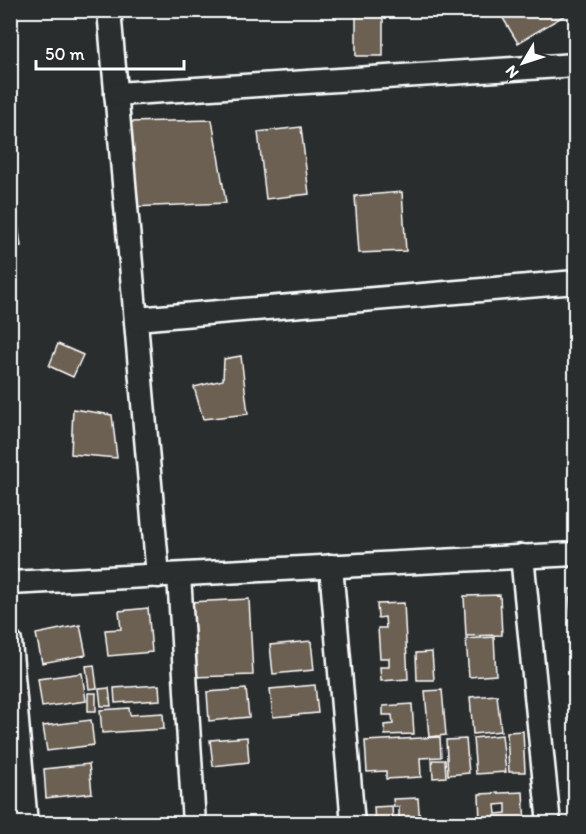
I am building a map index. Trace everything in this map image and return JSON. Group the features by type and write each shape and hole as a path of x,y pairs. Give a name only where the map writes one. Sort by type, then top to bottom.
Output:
{"street":[{"path":"109,10 136,319 168,575 194,824"},
{"path":"116,94 576,65"},
{"path":"136,319 576,282"},
{"path":"10,584 576,554"},
{"path":"522,556 549,824"},
{"path":"331,566 353,824"},
{"path":"10,642 15,763 26,824"}],"building":[{"path":"356,10 383,10 383,56 356,56"},
{"path":"498,10 566,10 567,14 518,43"},
{"path":"212,120 226,203 131,207 128,122"},
{"path":"301,127 309,194 266,199 258,132"},
{"path":"10,167 21,246 10,247"},
{"path":"402,192 406,251 359,253 355,196"},
{"path":"58,344 83,355 73,377 49,366"},
{"path":"241,356 248,414 203,419 194,387 223,380 224,359"},
{"path":"73,409 112,415 117,458 71,454"},
{"path":"569,589 576,589 576,629 572,629"},
{"path":"500,595 502,635 466,636 464,596"},
{"path":"249,599 253,675 193,677 189,602"},
{"path":"404,603 408,679 381,681 380,667 389,667 389,658 380,658 378,628 386,628 385,617 378,618 377,604"},
{"path":"148,608 152,652 108,656 105,630 121,629 119,611"},
{"path":"80,625 86,655 42,663 36,634"},
{"path":"494,637 496,675 469,677 466,639"},
{"path":"311,641 314,670 273,674 270,645"},
{"path":"432,652 434,680 417,680 416,653"},
{"path":"94,665 97,688 89,689 86,666"},
{"path":"82,673 86,701 42,707 38,679"},
{"path":"159,685 160,700 115,703 114,688"},
{"path":"315,685 318,713 273,717 270,689"},
{"path":"576,686 576,719 570,720 568,687"},
{"path":"109,688 111,706 101,706 99,689"},
{"path":"246,689 249,717 209,721 207,692"},
{"path":"442,690 446,735 429,737 425,691"},
{"path":"88,693 96,693 96,711 88,711"},
{"path":"497,695 501,731 473,734 470,697"},
{"path":"412,704 414,734 385,735 384,725 393,724 392,715 383,715 383,706"},
{"path":"129,708 130,715 163,713 164,729 102,733 100,710"},
{"path":"91,720 94,745 47,751 43,726"},
{"path":"523,731 525,772 509,772 507,732"},
{"path":"502,735 506,772 476,774 473,738"},
{"path":"247,737 249,762 213,766 210,740"},
{"path":"440,737 441,757 420,758 421,777 386,779 386,771 367,772 365,741"},
{"path":"466,739 469,773 448,775 446,740"},
{"path":"432,760 445,760 446,777 433,778"},
{"path":"89,764 92,793 46,798 44,769"},
{"path":"523,792 525,824 480,824 479,794","holes":["506,804 506,813 496,814 495,805"]},
{"path":"418,798 420,824 395,824 394,819 399,818 399,807 394,807 393,799"},
{"path":"392,806 393,824 375,824 374,807"}]}
